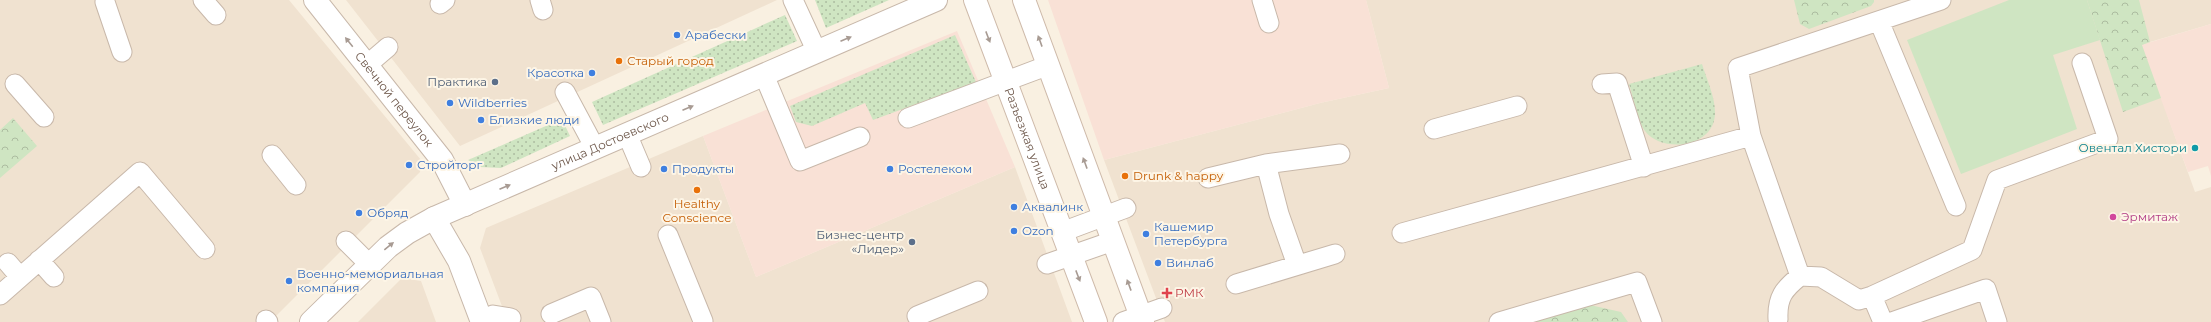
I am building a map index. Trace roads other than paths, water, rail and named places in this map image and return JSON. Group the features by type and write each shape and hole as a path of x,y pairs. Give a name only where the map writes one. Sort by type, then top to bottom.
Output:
{"street":[{"name":"Свечной переулок","path":"315,0 442,160 465,205"},
{"name":"улица Достоевского","path":"311,322 369,264 407,233 434,218 936,0"},
{"name":"Разъезжая улица","path":"975,0 1004,81 1096,322"},
{"path":"1024,0 1049,64 1113,241 1135,320"},
{"path":"434,218 459,261 482,322"}],"lane":[{"path":"203,0 216,15"},
{"path":"794,0 817,52"},
{"path":"1262,0 1269,23"},
{"path":"1800,276 1751,136 1738,68 1941,0"},
{"path":"105,2 122,52"},
{"path":"1880,21 1956,206"},
{"path":"367,65 388,48"},
{"path":"1778,319 1777,306 1785,288 1800,276 1820,277 1859,300 1872,296 1972,250 1997,180 2108,140 2082,63"},
{"path":"908,118 1049,64"},
{"path":"764,75 800,161 860,136"},
{"path":"1602,84 1617,83 1644,167"},
{"path":"15,84 44,117"},
{"path":"565,92 595,148"},
{"path":"1434,129 1517,106"},
{"path":"627,134 641,167"},
{"path":"1402,234 1751,136"},
{"path":"1208,178 1266,164 1340,154"},
{"path":"272,156 296,185"},
{"path":"1266,164 1297,266"},
{"path":"0,295 140,172 206,249"},
{"path":"1062,232 1126,208"},
{"path":"668,236 703,321"},
{"path":"346,241 369,264"},
{"path":"1047,264 1113,241"},
{"path":"1236,284 1334,254"},
{"path":"39,260 54,277"},
{"path":"8,263 20,277"},
{"path":"1499,322 1637,282 1652,322"},
{"path":"1892,322 1986,289 1997,322"},
{"path":"917,316 978,291"},
{"path":"1872,296 1883,322"},
{"path":"551,314 591,298 601,322"},
{"path":"1135,320 1162,308"},
{"path":"482,322 493,315 511,318"}],"place":[{"name":"Арабески","path":"677,35"},
{"name":"Старый город","path":"619,61"},
{"name":"Красотка","path":"592,73"},
{"name":"Практика","path":"495,82"},
{"name":"Wildberries","path":"450,103"},
{"name":"Близкие люди","path":"481,120"},
{"name":"Овентал Хистори","path":"2195,148"},
{"name":"Стройторг","path":"409,165"},
{"name":"Продукты","path":"664,169"},
{"name":"Ростелеком","path":"890,169"},
{"name":"Drunk & happy","path":"1125,176"},
{"name":"Healthy Conscience","path":"697,190"},
{"name":"Аквалинк","path":"1014,207"},
{"name":"Обряд","path":"359,213"},
{"name":"Эрмитаж","path":"2113,217"},
{"name":"Ozon","path":"1014,231"},
{"name":"Кашемир Петербурга","path":"1146,234"},
{"name":"Бизнес-центр «Лидер»","path":"912,242"},
{"name":"Винлаб","path":"1158,263"},
{"name":"Военно-мемориальная компания","path":"289,281"},
{"name":"РМК","path":"1167,293"}]}
